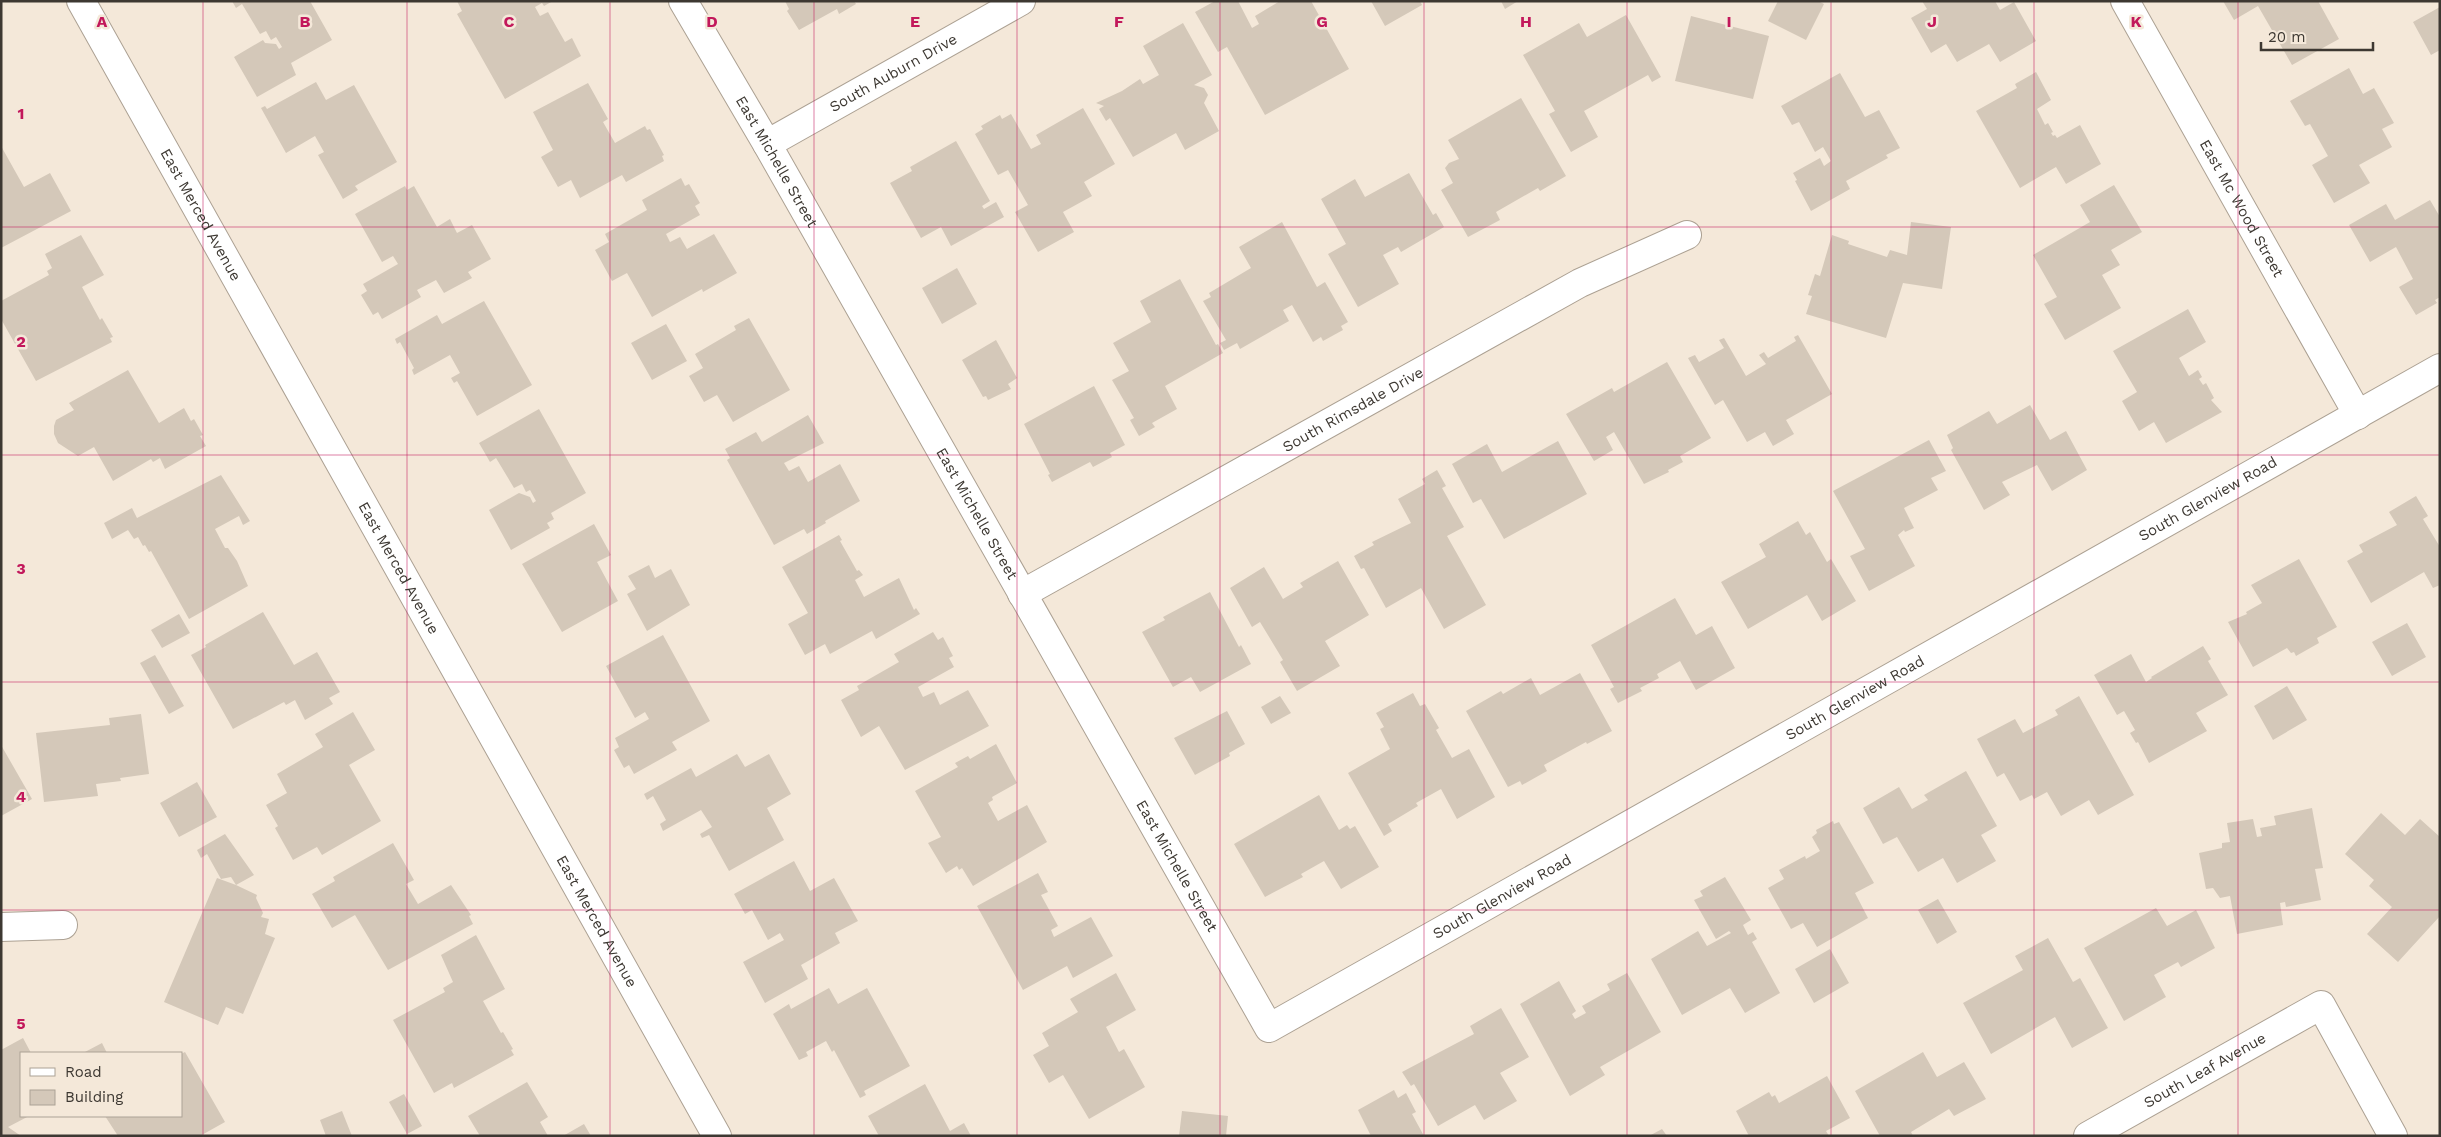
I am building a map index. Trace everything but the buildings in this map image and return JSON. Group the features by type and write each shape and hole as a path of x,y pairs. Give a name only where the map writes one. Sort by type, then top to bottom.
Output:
{"street":[{"name":"East Merced Avenue","path":"81,1 717,1136"},
{"name":"East Michelle Street","path":"683,1 767,144 1269,1028"},
{"name":"South Auburn Drive","path":"767,144 1021,1"},
{"name":"East Mc Wood Street","path":"2124,1 2358,415"},
{"name":"South Rimsdale Drive","path":"1022,594 1580,284 1687,235"},
{"name":"South Glenview Road","path":"1269,1028 2440,368"},
{"path":"1,927 63,925"},
{"name":"South Leaf Avenue","path":"2088,1136 2321,1005 2392,1136"}]}
